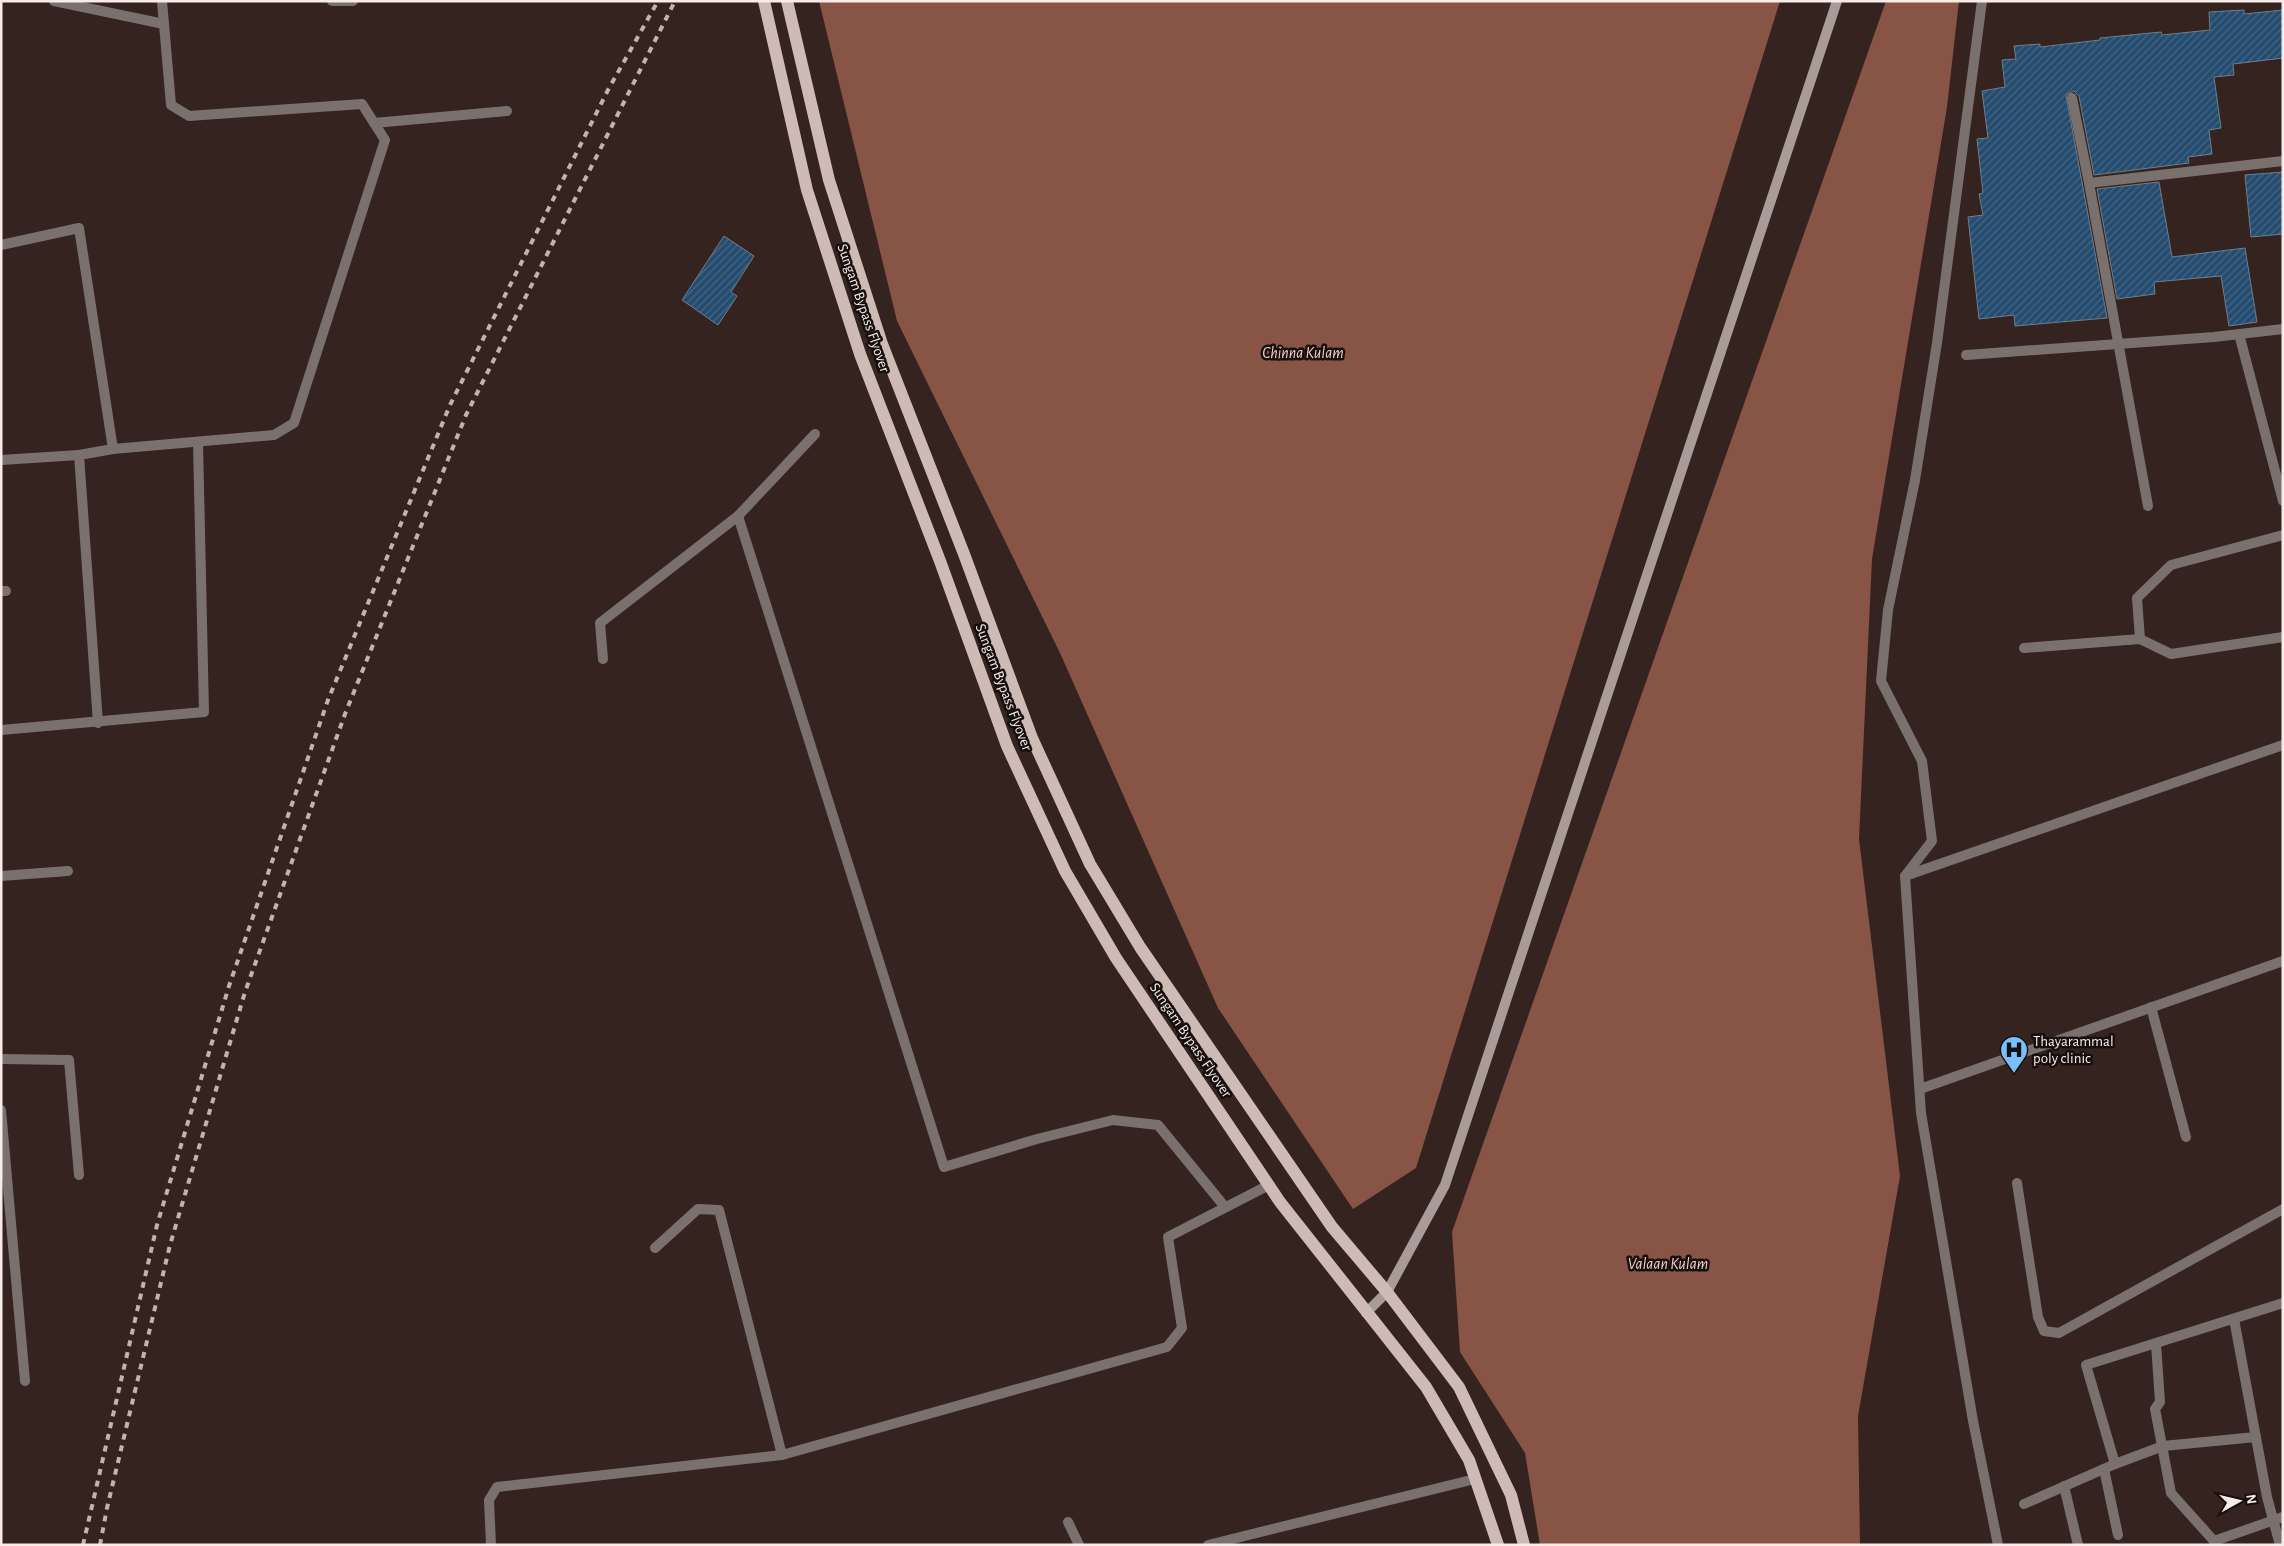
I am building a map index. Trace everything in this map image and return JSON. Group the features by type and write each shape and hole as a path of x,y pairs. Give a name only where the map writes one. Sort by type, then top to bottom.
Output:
{"main road":[{"name":"Sungam Bypass Flyover","path":"764,1 807,190 860,354 940,561 1007,746 1065,871 1116,958 1269,1185 1366,1313 1426,1387 1469,1460 1498,1545"},
{"name":"Sungam Bypass Flyover","path":"787,1 829,180 882,344 964,554 1032,738 1090,864 1140,947 1332,1227 1387,1292 1459,1387 1511,1495 1524,1545"}],"street":[{"path":"54,1 164,24"},
{"path":"1,460 79,455 113,449 274,435 294,423 384,140 362,104 189,116 171,104 162,1"},
{"path":"332,1 353,1"},
{"path":"1366,1313 1387,1292 1445,1185 1837,1"},
{"path":"1982,1 1937,344 1915,480 1888,610 1880,680 1922,761 1932,841 1905,876 1922,1112 1973,1421 1998,1545"},
{"path":"2072,98 2148,506"},
{"path":"374,123 507,111"},
{"path":"2089,183 2283,161"},
{"path":"1,245 79,228 113,449"},
{"path":"1966,355 2283,329"},
{"path":"2239,334 2283,501"},
{"path":"603,659 600,623 738,516 815,434"},
{"path":"1,730 98,723 204,712 198,442"},
{"path":"79,455 98,723"},
{"path":"738,516 944,1167 1037,1139 1113,1120 1158,1125 1225,1207"},
{"path":"2140,639 2137,598 2170,565 2283,535"},
{"path":"2024,648 2140,639 2172,654 2283,637"},
{"path":"1905,876 2283,745"},
{"path":"1,876 68,871"},
{"path":"1920,1089 2283,961"},
{"path":"2151,1007 2186,1136"},
{"path":"1,1059 69,1060 79,1175"},
{"path":"1,1110 25,1381"},
{"path":"2017,1184 2038,1317 2044,1331 2059,1333 2283,1209"},
{"path":"491,1545 488,1500 497,1487 782,1454 1167,1347 1182,1328 1168,1237 1269,1185"},
{"path":"655,1248 698,1209 719,1210 782,1454"},
{"path":"2115,1464 2086,1365 2283,1303"},
{"path":"2234,1319 2256,1437 2278,1518 2280,1545"},
{"path":"2156,1344 2160,1402 2155,1409 2171,1493 2215,1543 2278,1518"},
{"path":"2024,1504 2115,1464 2163,1446 2256,1437"},
{"path":"2104,1469 2118,1535"},
{"path":"1208,1545 1476,1479"},
{"path":"2064,1486 2078,1545"},
{"path":"1068,1522 1079,1545"}],"water":[{"name":"Chinna Kulam","path":"819,1 1780,1 1416,1168 1353,1209 1218,1008 1060,653 897,321"},
{"name":"Valaan Kulam","path":"1886,1 1959,1 1947,107 1872,559 1859,839 1900,1176 1858,1416 1860,1545 1540,1545 1525,1453 1460,1352 1452,1232"}],"building":[{"path":"2244,10 2244,14 2283,10 2283,58 2233,64 2234,75 2214,77 2221,128 2209,130 2212,154 2188,157 2189,163 2094,175 2079,96 2074,91 2066,95 2107,318 2015,326 2014,315 1979,319 1968,217 1983,215 1979,194 1983,193 1977,139 1988,138 1982,91 2005,87 2002,60 2016,59 2014,46 2040,44 2040,47 2100,40 2100,38 2161,32 2162,35 2210,30 2209,12"},
{"path":"2283,172 2283,234 2251,237 2245,175"},
{"path":"2159,182 2172,257 2245,248 2257,322 2229,326 2221,276 2154,282 2155,294 2117,299 2097,189"},
{"path":"724,236 754,256 731,292 737,296 718,325 682,300"}],"railway":[{"path":"83,1545 157,1225 229,986 328,700 450,405 608,90 658,1"},
{"path":"100,1545 107,1508 170,1245 245,992 345,714 466,415 675,1"}],"place":[{"name":"Thayarammal poly clinic","path":"2014,1074"}]}
